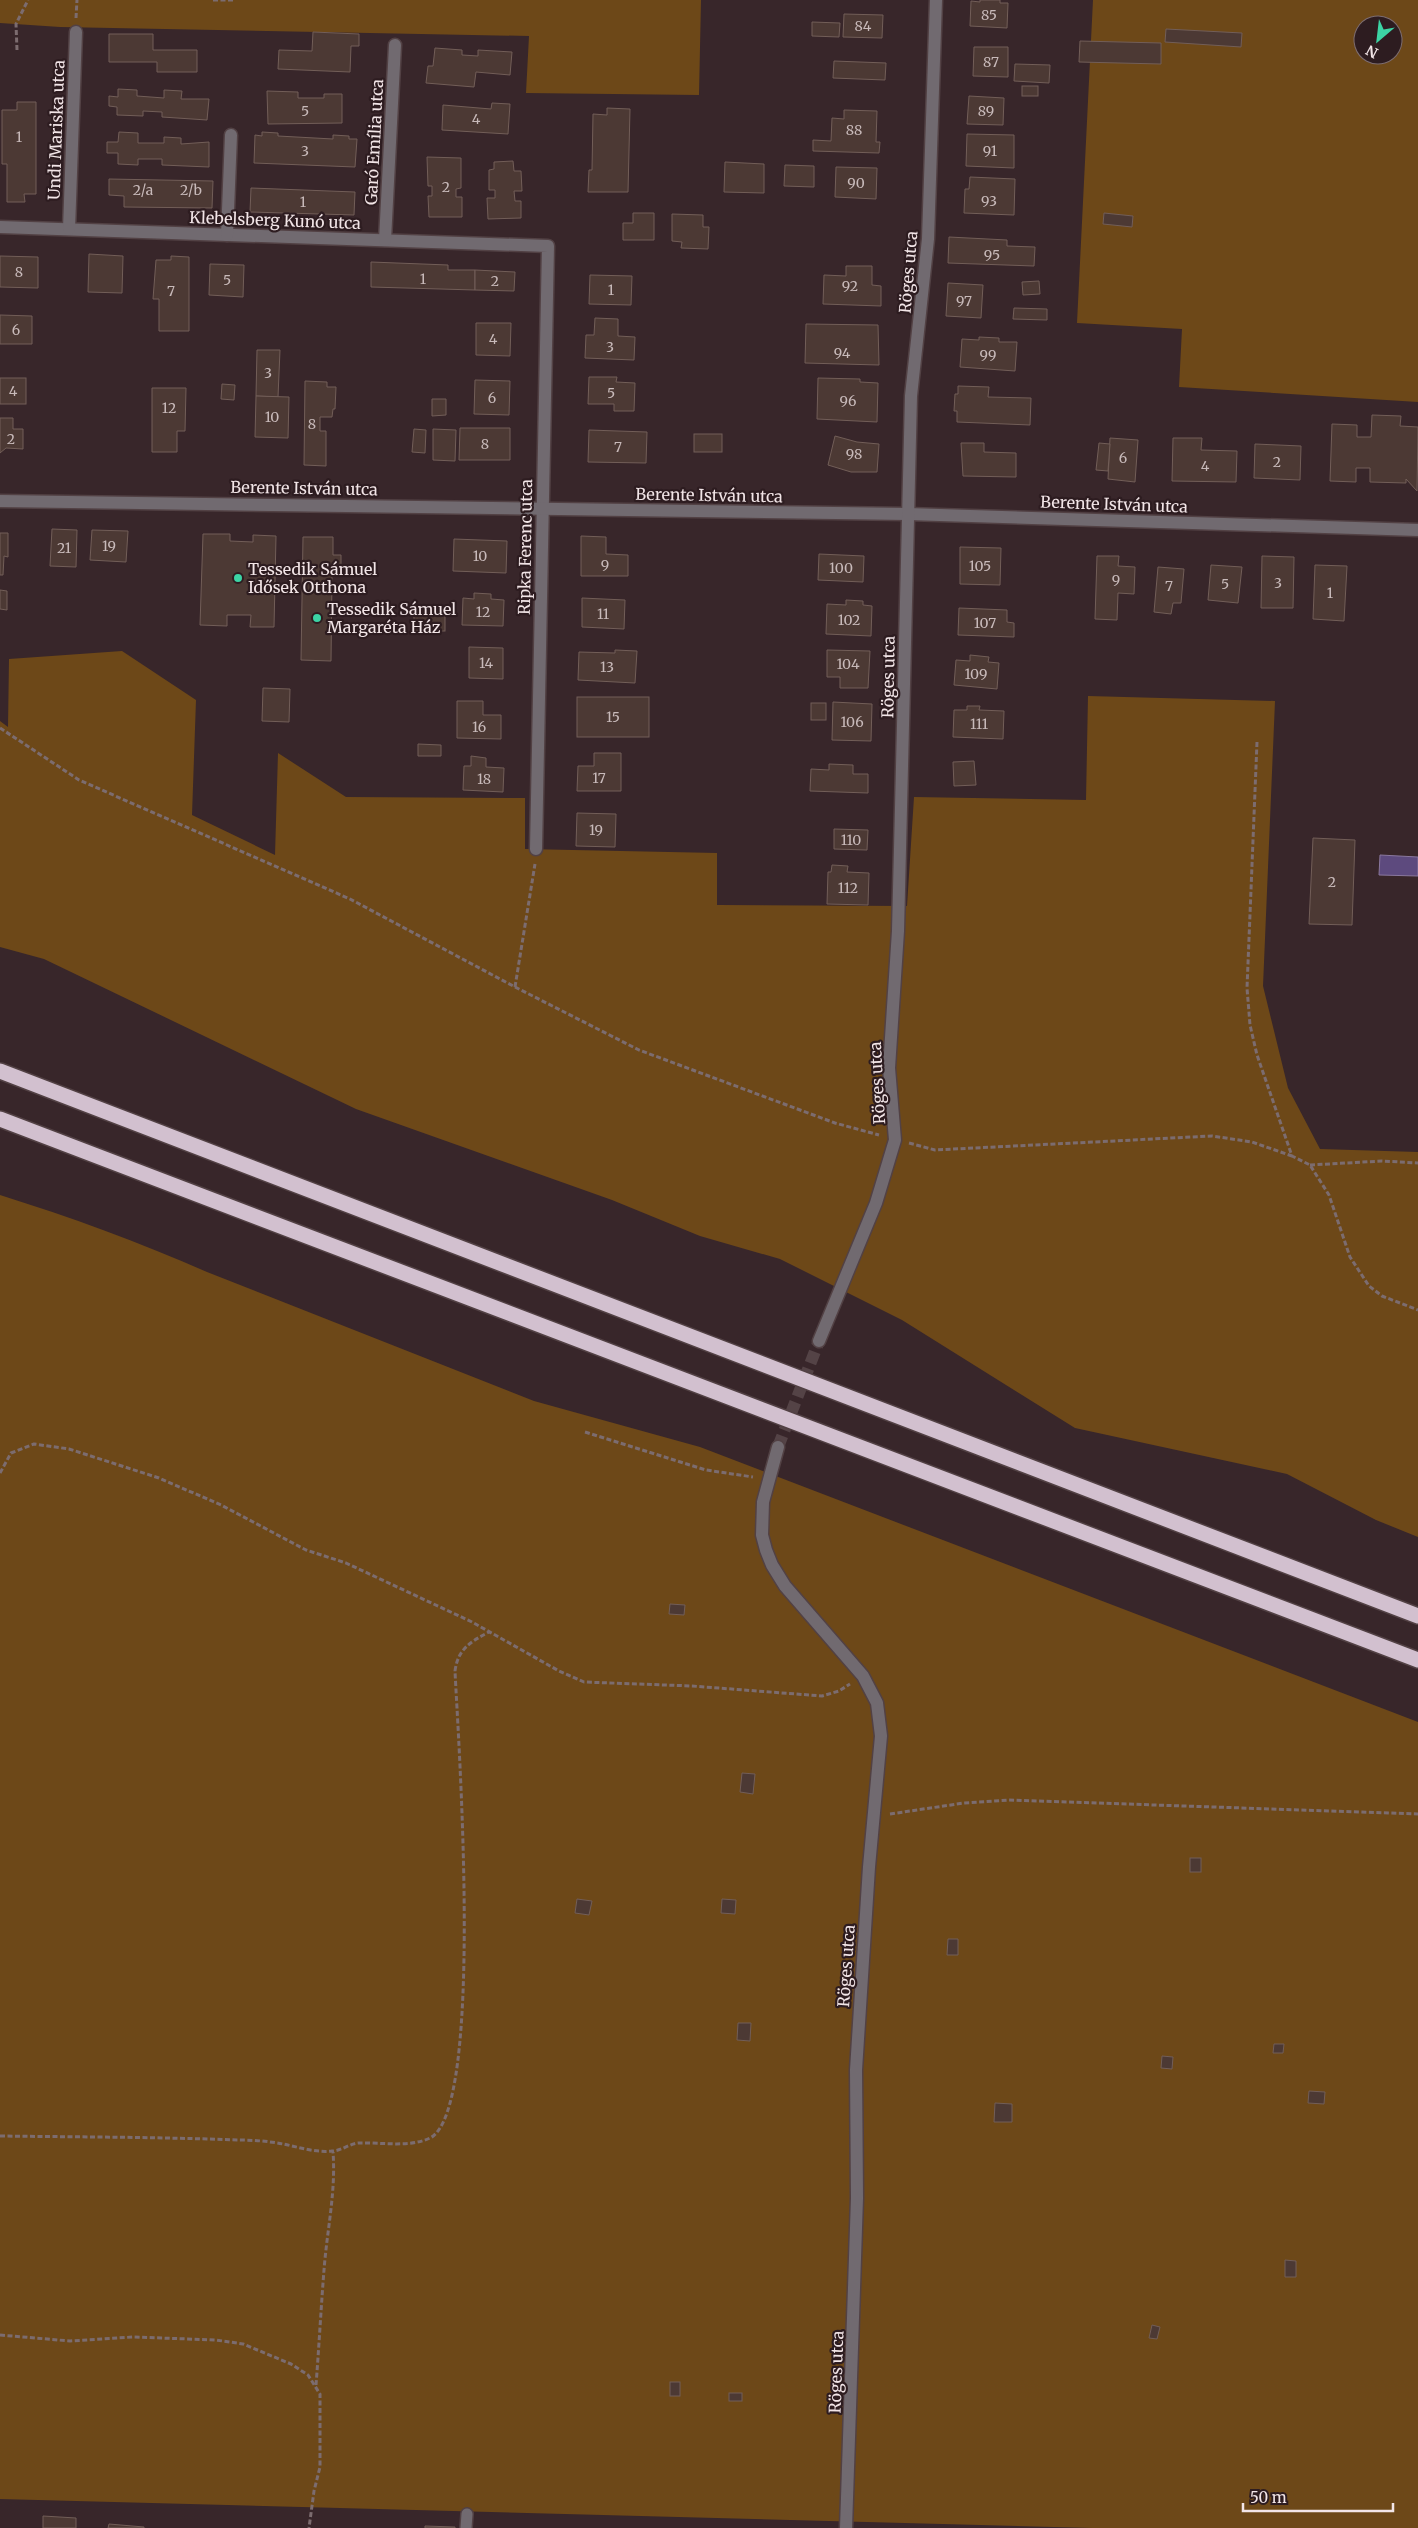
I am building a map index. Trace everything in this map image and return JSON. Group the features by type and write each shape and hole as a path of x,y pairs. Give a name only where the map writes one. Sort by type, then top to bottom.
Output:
{"highway":[{"path":"0,1071 1418,1616"},
{"path":"0,1119 1418,1660"}],"street":[{"name":"Röges utca","path":"819,1341 876,1203 895,1140 889,1068 898,931 911,396 928,239 936,0"},
{"name":"Undi Mariska utca","path":"69,229 76,32"},
{"name":"Garó Emília utca","path":"385,240 395,45"},
{"path":"227,235 231,135"},
{"name":"Klebelsberg Kunó utca","path":"0,227 548,246"},
{"name":"Ripka Ferenc utca","path":"536,849 548,246"},
{"name":"Berente István utca","path":"0,500 908,514 1418,530"},
{"name":"Röges utca","path":"778,1448 763,1502 762,1536 772,1565 799,1604 863,1676 877,1703 881,1736 856,2070 857,2208 846,2528"}],"lane":[{"path":"466,2528 467,2514"}],"path":[{"path":"16,50 16,24 28,0"},
{"path":"213,0 233,0"},
{"path":"0,728 38,755 79,780 350,899 515,987 639,1050 835,1123 935,1150 1212,1136 1252,1142 1292,1156 1310,1165 1382,1161 1418,1163"},
{"path":"1257,742 1247,988 1250,1025 1257,1055 1292,1156"},
{"path":"515,987 527,921 536,849"},
{"path":"1310,1165 1329,1195 1342,1238 1357,1271 1369,1286 1382,1296 1418,1310"},
{"path":"585,1432 706,1470 768,1480"},
{"path":"0,1473 11,1453 34,1444 69,1449 111,1461 186,1489 306,1550 346,1563 489,1632 559,1671 584,1682 692,1686 822,1696 838,1691 863,1676"},
{"path":"0,2136 240,2140 280,2143 308,2150 333,2152 355,2143 410,2143 432,2137 440,2129 449,2111 458,2073 464,1996 464,1900 454,1671 457,1658 467,1646 489,1632"},
{"path":"875,1816 995,1800 1418,1814"},
{"path":"316,2386 324,2270 335,2176 333,2152"},
{"path":"0,2336 70,2341 133,2337 175,2338 243,2344 291,2364 308,2374 320,2394 322,2413 320,2467 314,2491 309,2528"}],"shaded area":[{"path":"0,0 701,0 699,95 526,93 529,36 60,27 0,23"},
{"path":"1093,0 1418,0 1418,402 1179,387 1182,329 1077,323"},
{"path":"122,651 196,700 192,815 275,855 278,753 346,797 525,798 525,849 717,853 717,905 907,906 914,797 1086,800 1088,696 1275,701 1263,986 1288,1088 1320,1149 1418,1152 1418,1537 1376,1520 1287,1474 1075,1428 902,1320 780,1259 700,1236 612,1200 356,1109 44,959 0,947 0,721 8,727 9,659"},
{"path":"1380,855 1418,857 1418,876 1379,875"},
{"path":"0,1195 130,1240 534,1401 700,1447 1418,1722 1418,2528 1092,2528 0,2499"}],"building":[{"path":"980,0 1000,0 1000,3 1008,3 1007,28 970,26 971,1 980,2"},
{"path":"844,14 883,15 882,38 843,37"},
{"path":"812,22 840,23 839,37 812,36"},
{"path":"1166,29 1242,33 1241,47 1165,42"},
{"path":"313,32 359,34 359,46 351,46 350,72 278,69 279,50 312,51"},
{"path":"109,34 153,34 153,50 197,50 197,72 157,72 157,62 109,62"},
{"path":"1080,41 1161,43 1161,64 1079,62"},
{"path":"974,47 1008,47 1008,77 973,76"},
{"path":"435,48 462,50 462,55 478,56 478,50 512,52 510,75 476,72 474,87 426,83 428,66 433,66"},
{"path":"834,61 886,63 885,80 833,78"},
{"path":"1015,64 1050,65 1049,83 1014,81"},
{"path":"1022,86 1038,86 1038,96 1022,96"},
{"path":"118,89 137,90 137,96 164,98 164,90 182,91 181,99 209,99 207,120 162,117 162,112 143,111 143,116 117,115 117,107 109,106 109,96 118,97"},
{"path":"267,91 298,92 298,98 324,98 324,94 342,94 342,123 268,124"},
{"path":"969,96 1004,98 1003,125 967,124"},
{"path":"17,102 36,102 36,194 24,194 25,202 7,202 7,164 2,164 2,110 17,110"},
{"path":"492,103 510,104 508,134 442,130 443,105 491,109"},
{"path":"607,108 630,109 628,192 588,192 589,170 592,170 593,114 607,115"},
{"path":"844,110 877,111 876,142 880,142 879,153 813,151 813,140 831,141 832,118 844,119"},
{"path":"119,132 138,133 138,143 164,143 164,137 181,138 181,144 209,142 209,167 162,165 162,159 138,159 138,165 118,164 118,153 107,153 107,142 118,142"},
{"path":"262,132 278,133 278,136 333,139 333,135 349,136 349,139 357,139 355,167 254,163 255,135 262,136"},
{"path":"967,134 1014,135 1014,168 966,166"},
{"path":"427,157 461,158 461,188 456,189 456,197 462,197 462,217 429,217 428,196 432,196 432,186 428,186"},
{"path":"513,161 514,171 521,171 522,191 514,191 515,201 521,201 521,218 488,219 487,198 495,198 495,190 489,190 489,170 494,169 494,162"},
{"path":"725,162 764,164 764,193 724,192"},
{"path":"785,165 814,166 814,187 784,186"},
{"path":"836,167 877,168 876,199 835,197"},
{"path":"970,177 1015,179 1014,215 964,213 965,189 969,189"},
{"path":"109,179 213,181 212,208 124,207 124,196 109,195"},
{"path":"251,188 355,192 354,215 250,212"},
{"path":"633,213 654,213 654,240 623,240 623,223 633,223"},
{"path":"1104,213 1133,216 1132,227 1103,224"},
{"path":"672,214 703,215 703,227 709,227 708,249 681,248 682,242 672,241"},
{"path":"949,237 1007,240 1007,246 1035,247 1034,266 948,263"},
{"path":"89,254 123,256 122,293 88,292"},
{"path":"0,256 38,257 38,288 0,287"},
{"path":"171,256 189,257 189,331 159,331 159,299 153,299 156,260 171,260"},
{"path":"371,262 448,265 448,270 475,270 475,290 371,287"},
{"path":"210,264 244,265 243,297 209,295"},
{"path":"846,266 872,266 872,285 881,286 881,306 823,304 824,275 846,276"},
{"path":"475,270 515,272 514,291 475,290"},
{"path":"590,275 632,276 631,305 589,304"},
{"path":"1039,281 1040,294 1023,295 1022,282"},
{"path":"948,283 983,285 981,318 946,316"},
{"path":"1014,308 1047,309 1047,320 1013,319"},
{"path":"0,315 32,316 32,344 0,344"},
{"path":"595,318 618,319 618,336 635,337 634,360 585,358 586,335 594,335"},
{"path":"476,323 511,323 510,356 476,355"},
{"path":"806,324 878,325 879,365 805,363"},
{"path":"979,337 999,338 999,342 1017,342 1015,371 960,367 962,339 979,340"},
{"path":"257,350 280,350 278,397 256,396"},
{"path":"589,377 617,377 616,382 635,383 634,411 614,411 614,404 588,404"},
{"path":"0,378 26,378 26,404 0,404"},
{"path":"818,378 860,379 860,382 878,383 877,422 817,419"},
{"path":"475,380 510,381 509,415 474,414"},
{"path":"305,381 327,382 327,387 336,387 335,409 333,409 332,417 320,417 320,431 326,431 326,466 304,465"},
{"path":"222,384 235,385 234,400 221,399"},
{"path":"958,386 989,387 988,397 1031,398 1030,425 957,422 957,411 954,411 955,394 958,394"},
{"path":"152,388 186,388 185,431 177,431 177,452 152,452"},
{"path":"256,396 289,397 288,438 255,437"},
{"path":"432,399 446,399 446,415 432,416"},
{"path":"1372,415 1401,416 1400,426 1418,427 1417,491 1406,479 1406,483 1370,482 1370,468 1356,468 1356,482 1330,481 1332,424 1357,425 1357,437 1371,437"},
{"path":"0,418 13,418 13,429 23,429 23,449 6,448 0,453"},
{"path":"460,428 510,428 510,460 459,460"},
{"path":"414,429 426,430 425,453 412,452"},
{"path":"433,429 456,430 455,461 433,460"},
{"path":"589,430 647,432 646,463 588,462"},
{"path":"694,434 722,434 722,452 694,452"},
{"path":"835,436 857,442 879,444 877,472 851,472 828,465"},
{"path":"1110,438 1138,440 1135,482 1108,479"},
{"path":"1173,438 1202,438 1201,450 1237,451 1236,482 1172,481"},
{"path":"961,443 984,443 984,452 1016,453 1016,477 963,476"},
{"path":"1099,443 1110,444 1108,471 1096,470"},
{"path":"1255,444 1301,446 1300,480 1254,478"},
{"path":"52,529 77,530 76,567 50,566"},
{"path":"92,530 128,531 126,562 90,560"},
{"path":"0,533 8,533 8,557 4,556 3,575 0,575"},
{"name":"Tessedik Sámuel Idősek Otthona","path":"203,534 230,534 230,541 253,542 253,535 276,536 274,627 250,627 251,615 227,615 227,626 200,625"},
{"path":"581,536 606,537 606,554 628,555 628,576 581,576"},
{"name":"Tessedik Sámuel Margaréta Ház","path":"303,537 333,537 333,555 341,555 341,576 332,576 331,661 301,660"},
{"path":"454,539 507,541 506,573 453,571"},
{"path":"960,547 1001,548 1000,585 960,584"},
{"path":"819,554 864,556 863,582 818,580"},
{"path":"1097,556 1119,556 1118,566 1135,567 1134,594 1118,593 1117,620 1095,619"},
{"path":"1262,556 1294,557 1293,608 1261,608"},
{"path":"1211,565 1242,567 1238,603 1208,600"},
{"path":"1315,565 1347,566 1344,621 1313,619"},
{"path":"1158,567 1184,569 1181,603 1173,603 1171,614 1154,612"},
{"path":"0,590 7,591 7,610 0,609"},
{"path":"474,593 491,594 491,599 504,600 503,626 462,625 463,598 474,599"},
{"path":"582,598 625,600 624,629 582,627"},
{"path":"846,600 863,601 863,605 872,606 871,636 826,634 827,604 846,605"},
{"path":"959,608 1007,610 1007,622 1014,623 1014,637 958,635"},
{"path":"414,613 445,613 445,631 414,631"},
{"path":"469,647 503,648 503,679 469,678"},
{"path":"615,650 637,651 635,683 578,680 579,652 615,653"},
{"path":"827,650 870,651 868,688 840,688 840,677 827,677"},
{"path":"970,655 989,657 988,662 999,663 997,689 954,685 956,660 970,661"},
{"path":"263,688 290,689 289,722 262,721"},
{"path":"577,697 649,697 649,737 577,737"},
{"path":"457,701 483,701 483,715 501,715 501,739 457,738"},
{"path":"833,702 872,704 871,741 832,740"},
{"path":"811,703 826,703 826,720 811,720"},
{"path":"967,706 980,706 979,710 1004,711 1003,739 953,737 954,710 967,710"},
{"path":"418,744 441,745 441,756 418,756"},
{"path":"594,753 621,753 621,791 577,791 578,766 594,766"},
{"path":"471,756 486,758 486,767 504,768 503,792 463,790 464,766 471,766"},
{"path":"974,761 976,785 954,786 953,762"},
{"path":"829,764 853,765 853,774 868,774 868,793 810,791 811,769 829,770"},
{"path":"577,813 616,814 615,847 576,846"},
{"path":"834,829 868,830 867,850 834,849"},
{"path":"1313,838 1355,840 1352,925 1309,924"},
{"path":"832,865 848,866 847,872 869,873 868,905 827,904 828,872 831,872"},
{"path":"670,1604 685,1605 684,1615 669,1614"},
{"path":"742,1773 755,1774 753,1794 740,1792"},
{"path":"1190,1858 1201,1858 1201,1872 1190,1872"},
{"path":"577,1899 592,1901 589,1915 575,1913"},
{"path":"722,1899 736,1900 735,1914 721,1913"},
{"path":"948,1939 958,1939 958,1955 947,1955"},
{"path":"738,2023 751,2023 750,2041 737,2040"},
{"path":"1274,2044 1284,2044 1283,2053 1273,2053"},
{"path":"1162,2056 1173,2057 1172,2069 1161,2068"},
{"path":"1309,2091 1325,2092 1324,2104 1308,2103"},
{"path":"995,2103 1012,2104 1012,2122 994,2122"},
{"path":"1285,2260 1296,2261 1296,2277 1285,2277"},
{"path":"1152,2325 1160,2327 1157,2339 1149,2338"},
{"path":"670,2382 680,2382 680,2396 670,2396"},
{"path":"729,2393 742,2393 742,2401 729,2401"},
{"path":"43,2516 76,2518 76,2528 43,2528"},
{"path":"109,2524 144,2527 144,2528 108,2528"},
{"path":"425,2526 455,2527 455,2528 425,2528"}],"tunnel":[{"path":"778,1447 819,1341"}],"place":[{"name":"Tessedik Sámuel Idősek Otthona","path":"238,578"},
{"name":"Tessedik Sámuel Margaréta Ház","path":"317,618"}]}
